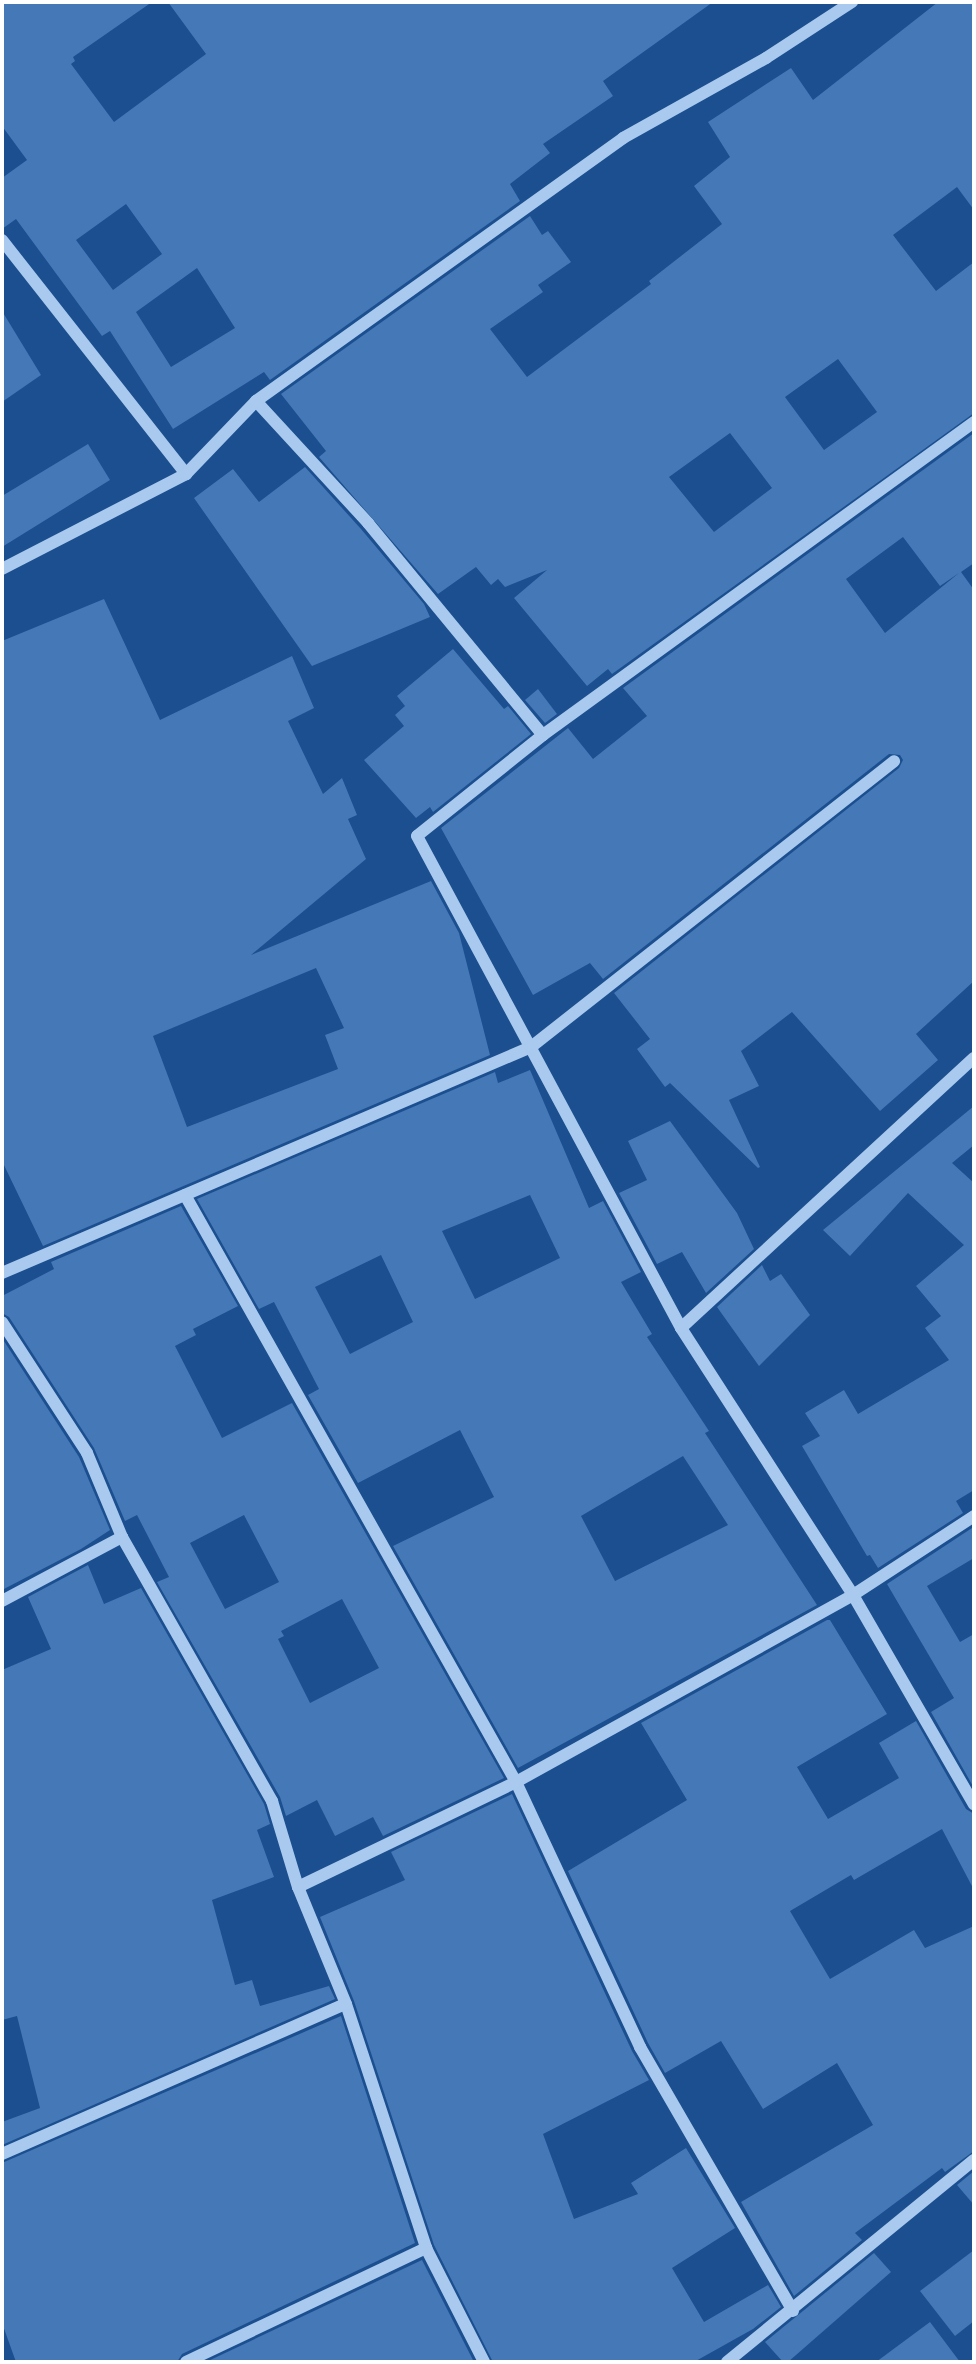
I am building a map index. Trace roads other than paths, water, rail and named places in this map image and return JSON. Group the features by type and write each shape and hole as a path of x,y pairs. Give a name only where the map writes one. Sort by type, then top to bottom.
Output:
{"street":[{"path":"2,569 186,474 256,401 623,138 766,58 852,2"},
{"path":"2,240 186,474"},
{"path":"256,401 368,523 543,735"},
{"path":"974,422 543,735 417,836 681,1328 853,1595 974,1805"},
{"path":"2,1273 531,1048 894,761"},
{"path":"681,1328 974,1058"},
{"path":"185,1195 516,1782 640,2047 793,2311"},
{"path":"2,1322 87,1453 122,1537 272,1801 298,1887 346,2004 426,2248 484,2362"},
{"path":"298,1887 516,1782 853,1595 974,1516"},
{"path":"2,1601 122,1537"},
{"path":"2,2154 346,2004"},
{"path":"727,2362 793,2311 974,2161"},
{"path":"186,2362 426,2248"}]}
